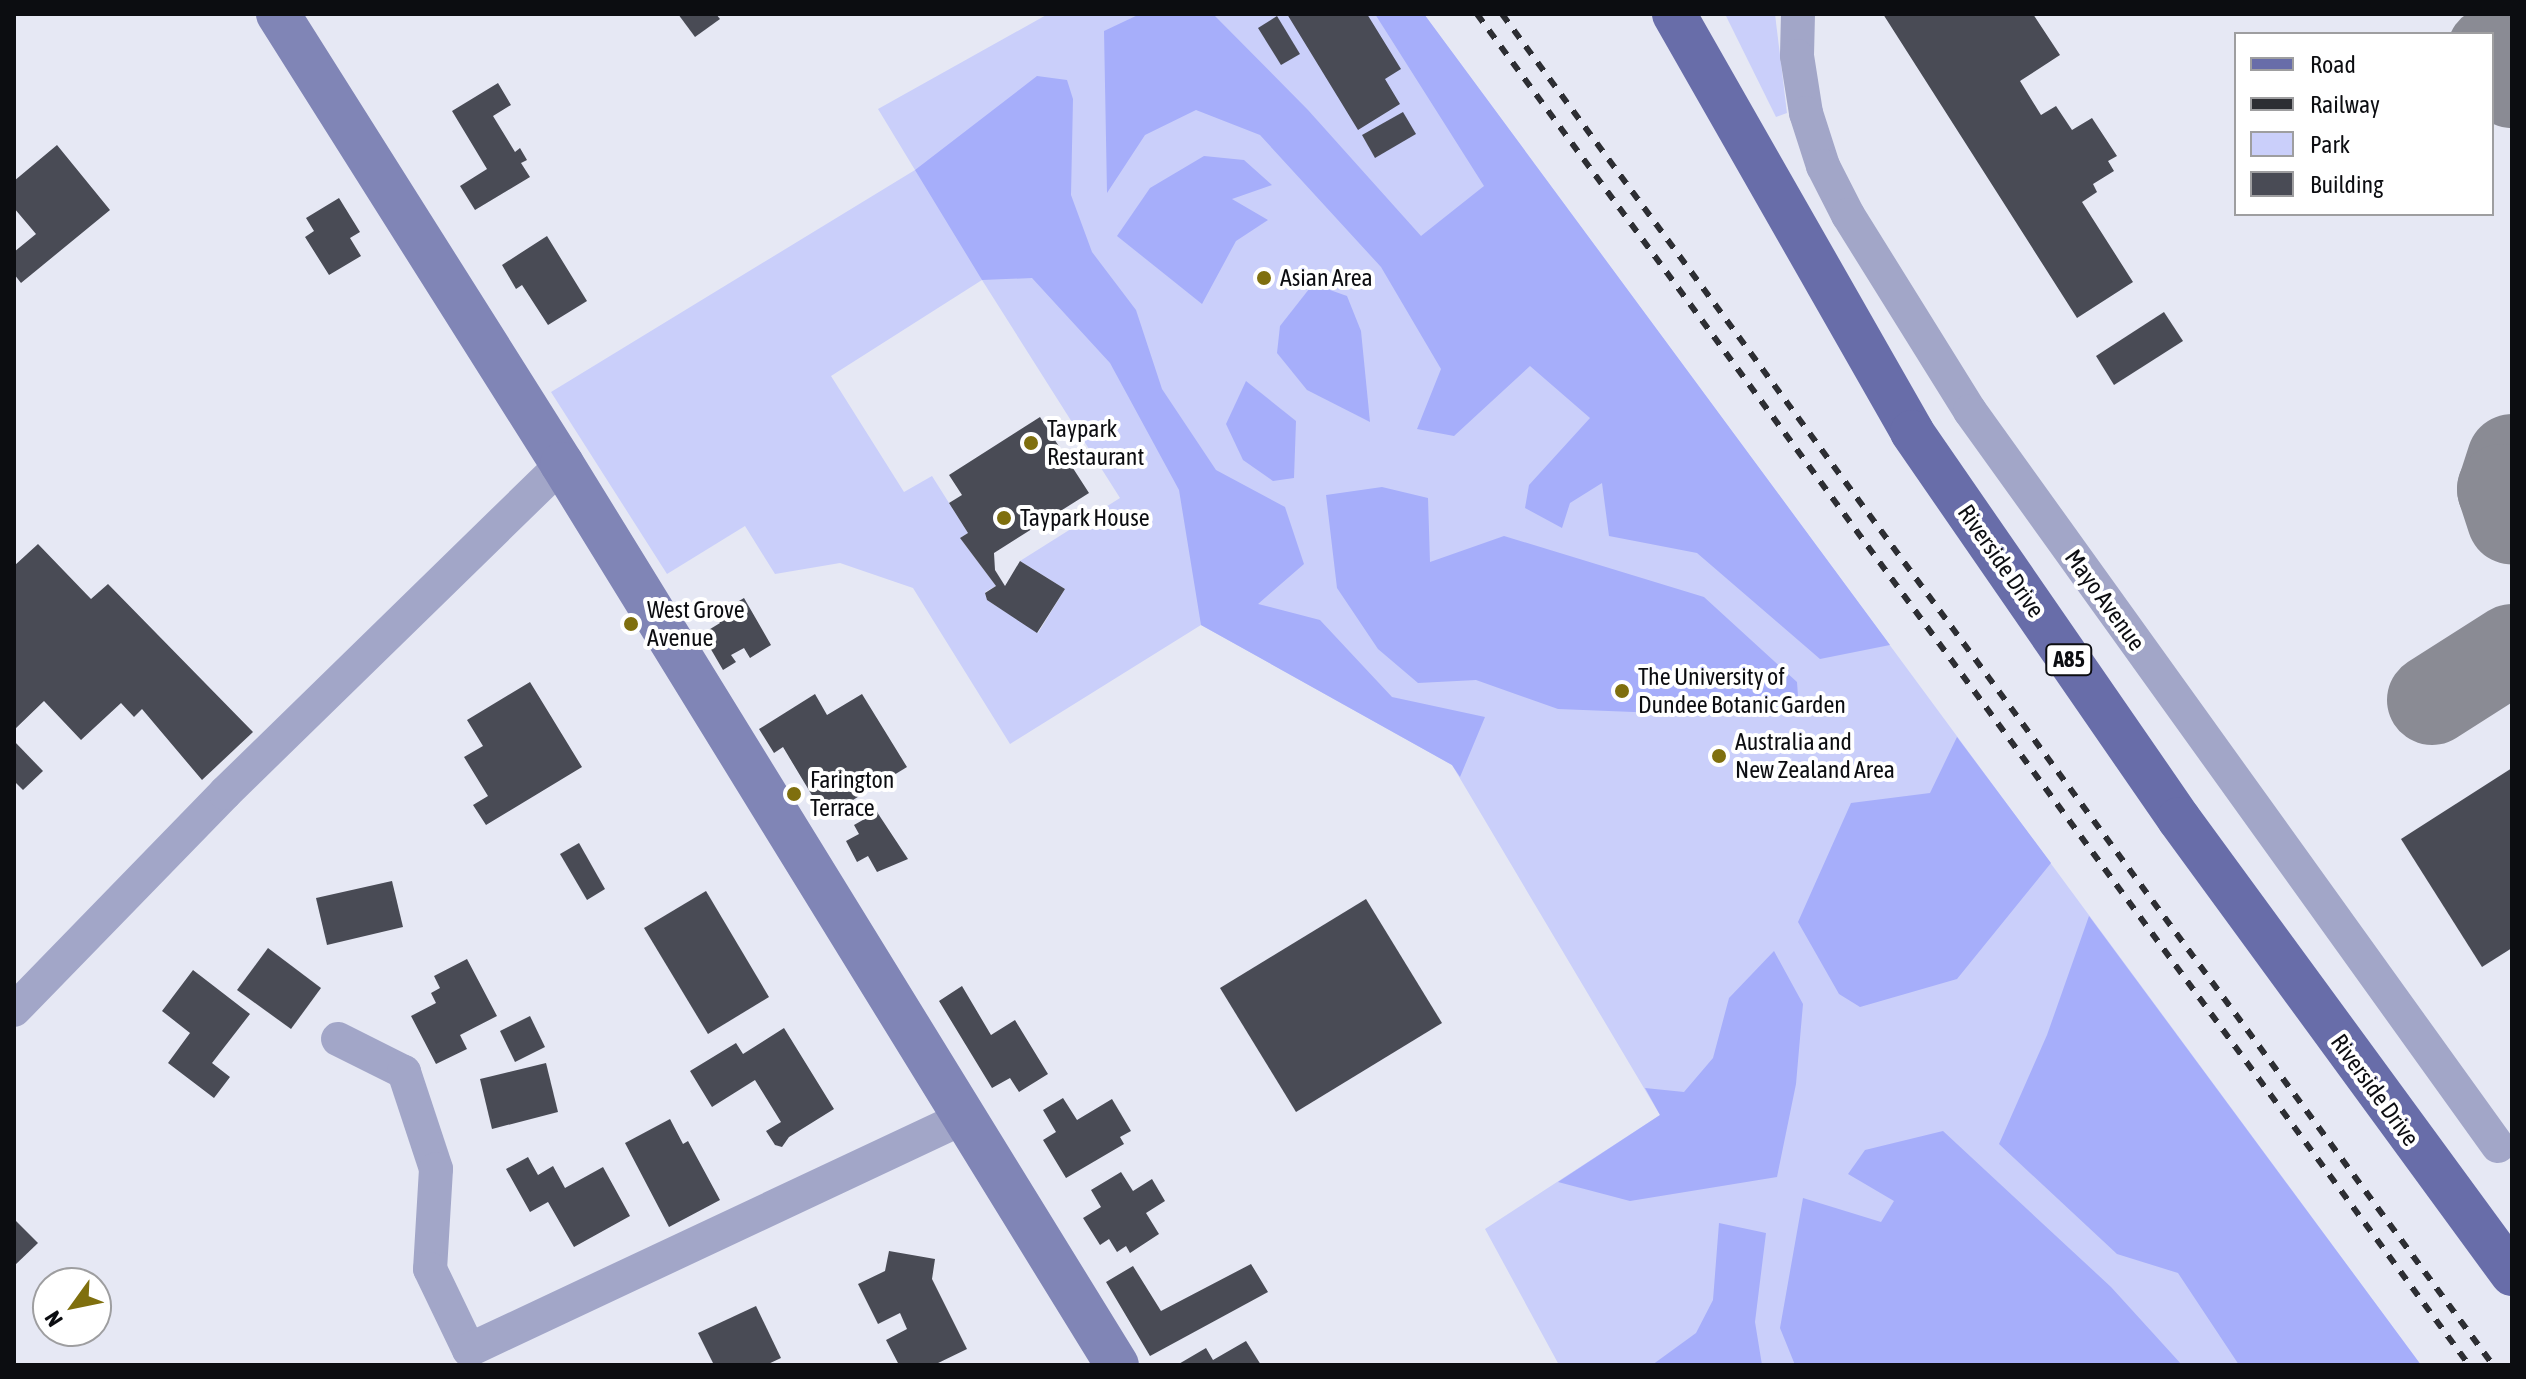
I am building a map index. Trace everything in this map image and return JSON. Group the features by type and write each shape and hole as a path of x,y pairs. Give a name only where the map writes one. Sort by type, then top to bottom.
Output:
{"main road":[{"name":"Riverside Drive","path":"1674,14 1912,432 2188,832 2512,1274"}],"street":[{"path":"278,14 562,464 1117,1365"},
{"name":"Mayo Avenue","path":"1798,14 1797,56 1806,113 1848,215 1970,411 2498,1146"},
{"path":"14,1010 225,793 562,464"},
{"path":"338,1039 404,1072 436,1169 430,1269 469,1350 963,1118"}],"green space":[{"name":"The University of Dundee Botanic Garden","path":"1048,14 1424,14 2421,1365 1559,1365 1485,1229 1660,1115 1452,765 1201,625 1010,744 913,588 840,563 775,574 745,526 667,574 551,392 915,170 878,109","holes":["982,280 1120,498 1020,561 1065,589 1038,633 987,600 985,592 996,586 960,538 968,533 932,476 904,492 831,376"]},
{"path":"1725,14 1775,14 1787,113 1776,117"}],"shaded area":[{"path":"1140,14 1213,14 1308,110 1421,236 1484,186 1375,14 1424,14 1890,645 1820,659 1697,553 1609,536 1602,483 1570,503 1562,528 1525,508 1529,485 1590,418 1530,366 1454,436 1417,429 1441,369 1381,267 1260,135 1196,110 1145,135 1107,193 1104,31"},
{"path":"1037,76 1067,80 1073,99 1071,195 1092,252 1136,310 1162,389 1216,470 1285,507 1304,564 1258,604 1320,620 1392,697 1485,717 1460,777 1452,765 1201,625 1179,490 1110,363 1032,278 982,280 915,170"},
{"path":"1204,156 1244,160 1272,185 1232,199 1268,220 1236,241 1202,304 1117,236 1150,188"},
{"path":"1313,284 1347,296 1361,331 1370,422 1307,390 1277,353 1280,326"},
{"path":"1246,381 1296,421 1294,478 1273,481 1243,460 1226,424"},
{"path":"1382,487 1428,498 1430,562 1504,536 1704,597 1797,682 1799,710 1659,713 1558,709 1476,680 1418,683 1378,649 1337,588 1326,495"},
{"path":"1957,737 2051,863 1957,979 1860,1007 1839,994 1798,922 1851,803 1930,793"},
{"path":"2089,916 2421,1365 2239,1365 2178,1273 2117,1254 1999,1144 2047,1035"},
{"path":"1774,951 1803,1004 1796,1084 1777,1177 1630,1201 1558,1182 1660,1115 1645,1088 1684,1092 1713,1058 1729,998"},
{"path":"1943,1131 2111,1287 2182,1365 1795,1365 1780,1328 1803,1198 1881,1222 1894,1201 1848,1174 1865,1150"},
{"path":"1719,1223 1766,1233 1755,1322 1762,1365 1652,1365 1696,1333 1713,1300"}],"building":[{"path":"678,14 716,14 720,19 695,37"},
{"path":"1287,14 1367,14 1401,69 1385,79 1400,104 1358,130"},
{"path":"1883,14 2033,14 2060,55 2020,81 2041,115 2056,106 2072,130 2092,118 2117,156 2108,161 2114,171 2093,184 2097,192 2082,202 2133,282 2077,318"},
{"path":"1277,16 1300,54 1281,65 1258,28"},
{"path":"498,83 511,105 493,116 515,152 520,148 527,160 521,163 530,177 475,210 460,186 487,169 452,111"},
{"path":"1403,112 1416,134 1375,158 1362,135"},
{"path":"57,145 110,210 21,283 14,274 14,252 36,234 14,208 14,181"},
{"path":"339,198 360,232 350,238 361,256 329,275 305,237 314,231 306,218"},
{"path":"547,236 587,301 548,325 522,285 516,289 502,265"},
{"path":"2164,312 2183,341 2114,385 2096,356"},
{"name":"Taypark House","path":"1040,417 1089,493 994,553 995,570 1005,586 1020,561 1065,589 1037,633 987,600 985,593 996,586 960,538 968,533 949,503 962,495 949,475"},
{"path":"38,544 91,599 108,584 253,732 202,780 142,709 134,717 121,703 81,740 44,701 14,730 14,566"},
{"path":"744,598 771,645 750,658 744,648 731,655 736,662 723,670 702,634 720,623 715,615"},
{"path":"530,682 582,767 486,825 473,805 488,796 464,757 483,746 467,720"},
{"path":"815,694 827,715 862,694 907,767 825,817 783,747 774,753 759,729"},
{"path":"14,741 43,771 23,790 14,781"},
{"path":"2512,768 2512,948 2482,967 2401,839"},
{"path":"877,812 908,859 877,872 868,856 857,862 846,841 859,834 854,825"},
{"path":"579,843 605,889 587,900 560,854"},
{"path":"392,881 403,927 327,945 316,898"},
{"path":"706,891 769,997 708,1034 644,928"},
{"path":"1366,899 1442,1023 1296,1112 1220,988"},
{"path":"268,948 321,988 291,1029 237,990"},
{"path":"467,959 497,1016 460,1035 467,1049 436,1064 411,1016 436,1003 431,993 440,988 434,976"},
{"path":"193,970 250,1014 212,1063 230,1077 214,1098 168,1063 190,1033 162,1011"},
{"path":"962,986 991,1035 1015,1020 1048,1074 1019,1092 1010,1078 992,1088 939,1001"},
{"path":"530,1016 545,1047 515,1062 500,1031"},
{"path":"784,1028 834,1109 789,1137 782,1147 775,1145 766,1131 781,1122 755,1080 712,1107 690,1071 736,1043 743,1054"},
{"path":"546,1063 558,1112 492,1129 480,1079"},
{"path":"1063,1098 1077,1120 1112,1099 1131,1131 1120,1137 1124,1144 1066,1178 1043,1140 1056,1132 1043,1110"},
{"path":"670,1119 683,1144 688,1141 720,1200 669,1227 625,1143"},
{"path":"528,1157 538,1175 553,1166 565,1188 603,1167 630,1216 574,1247 548,1202 530,1212 506,1169"},
{"path":"1121,1172 1133,1191 1152,1179 1165,1201 1146,1213 1159,1234 1130,1253 1126,1246 1117,1252 1109,1239 1100,1245 1083,1218 1101,1207 1091,1190"},
{"path":"14,1219 38,1243 14,1266"},
{"path":"889,1251 935,1259 932,1279 967,1349 934,1365 899,1365 886,1340 907,1329 900,1313 878,1324 858,1284 885,1271"},
{"path":"1251,1264 1268,1292 1150,1356 1106,1282 1133,1266 1161,1311"},
{"path":"756,1306 781,1358 766,1365 714,1365 698,1333"},
{"path":"1246,1341 1261,1365 1177,1365 1206,1348 1213,1360"}],"taxiway":[{"path":"2494,54 2512,83"},
{"path":"2512,459 2502,489 2512,519"},
{"path":"2432,700 2512,649"}],"railway":[{"path":"1477,14 2469,1365"},
{"path":"1502,14 2493,1365"}],"place":[{"name":"Asian Area","path":"1264,278"},
{"name":"Taypark Restaurant","path":"1031,443"},
{"name":"Taypark House","path":"1004,518"},
{"name":"West Grove Avenue","path":"631,624"},
{"name":"The University of Dundee Botanic Garden","path":"1622,691"},
{"name":"Australia and New Zealand Area","path":"1719,756"},
{"name":"Farington Terrace","path":"794,794"}]}
